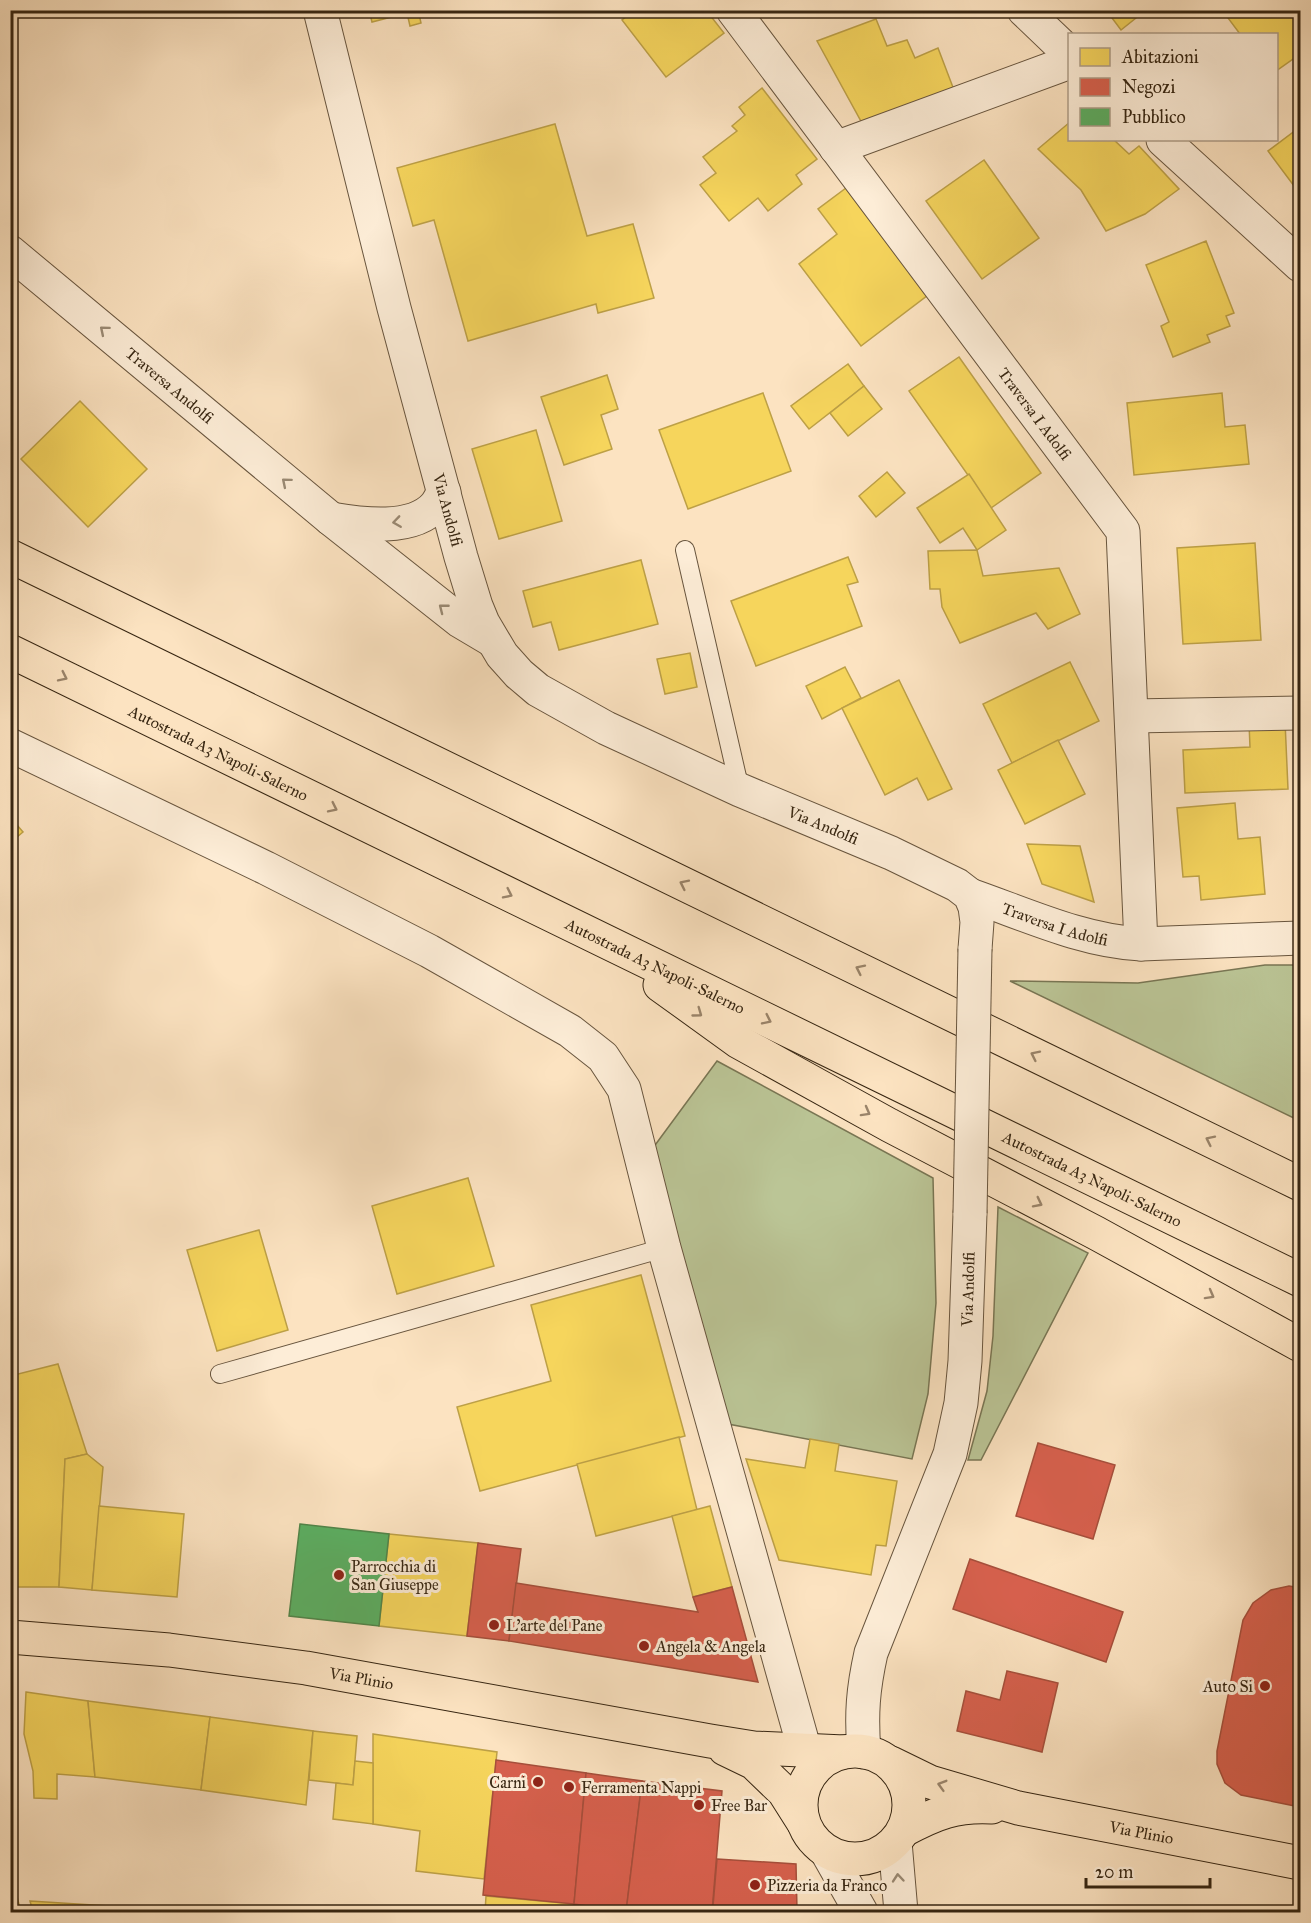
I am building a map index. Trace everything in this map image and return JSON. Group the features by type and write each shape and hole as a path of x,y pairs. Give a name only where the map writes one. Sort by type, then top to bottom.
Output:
{"main road":[{"path":"10,556 1300,1184"},
{"name":"Autostrada A3 Napoli-Salerno","path":"10,651 1300,1280"},
{"path":"582,930 739,1042 1300,1345"},
{"path":"1252,1161 1300,1177"},
{"name":"Via Plinio","path":"10,1637 169,1650 306,1668 754,1748 866,1756 930,1782 1018,1808 1300,1863"},
{"name":"Via Plinio","path":"710,1741 754,1763 784,1792 817,1844 827,1852 844,1858 863,1859 880,1853 900,1836 936,1813 971,1806 1018,1808"},
{"path":"803,1822 801,1800 808,1778 817,1766 830,1757 866,1756 902,1778 909,1794 909,1812 900,1836"}],"street":[{"name":"Via Andolfi","path":"320,10 394,308 444,492 476,606 492,640 519,674 538,690 571,710 740,790 891,854 957,885 970,895 975,907 977,922 968,1327 961,1403 950,1454 872,1653 864,1686 861,1717 866,1756"},
{"name":"Traversa I Adolfi","path":"733,10 1123,531 1141,944"},
{"path":"1024,10 1068,52"},
{"path":"836,148 1068,63"},
{"path":"1163,141 1300,265"},
{"name":"Traversa Andolfi","path":"10,252 331,519 460,621 492,640"},
{"path":"331,519 375,524 413,520 436,505 444,492"},
{"path":"1132,716 1300,713"},
{"path":"10,745 386,928 570,1031 603,1058 624,1089 664,1248 806,1751"},
{"name":"Traversa I Adolfi","path":"970,895 1100,939 1119,943 1300,938"},
{"path":"900,1836 901,1912"},
{"path":"827,1852 861,1912"}],"lane":[{"path":"685,550 740,790"},
{"path":"220,1374 664,1248"}],"green space":[{"path":"1265,965 1300,965 1300,1121 1010,981 1138,983"},
{"path":"717,1061 933,1178 936,1303 928,1394 912,1459 728,1424 650,1152"},
{"path":"998,1207 1088,1253 981,1460 968,1460 987,1391 993,1336"}],"building: Abitazioni":[{"path":"369,10 418,10 421,23 410,26 407,13 372,22"},
{"path":"635,10 706,10 724,33 666,77 622,20"},
{"path":"1106,10 1146,10 1121,30"},
{"path":"1239,10 1288,10 1300,28 1300,54 1278,70 1278,33 1239,33 1228,18"},
{"path":"876,19 887,46 907,40 915,58 938,48 954,90 862,123 817,41"},
{"path":"762,88 817,159 796,175 802,184 768,211 758,198 729,221 700,185 716,173 703,157 737,131 732,126 745,115 739,107"},
{"path":"555,124 587,236 633,224 654,298 598,313 596,304 468,341 434,220 413,226 397,168"},
{"path":"1068,124 1068,141 1115,141 1129,154 1139,146 1179,189 1145,214 1106,231 1081,190 1038,149"},
{"path":"1300,127 1300,194 1268,151"},
{"path":"984,160 1039,238 982,279 926,201"},
{"path":"846,188 928,295 861,346 799,264 837,234 818,209"},
{"path":"1206,241 1234,313 1226,316 1230,326 1207,335 1210,342 1173,357 1161,326 1169,322 1146,265"},
{"path":"959,357 1041,473 991,508 909,391"},
{"path":"848,364 864,386 809,429 791,406"},
{"path":"607,375 618,409 601,415 612,449 564,465 541,397"},
{"path":"864,386 882,409 848,436 830,413"},
{"path":"763,393 791,471 688,509 659,430"},
{"path":"1222,393 1225,427 1245,425 1249,464 1134,475 1127,403"},
{"path":"80,401 147,469 88,527 21,459"},
{"path":"536,430 562,521 499,539 472,449"},
{"path":"887,472 905,493 876,517 859,496"},
{"path":"969,474 1006,530 977,550 963,528 940,543 917,508"},
{"path":"1255,543 1261,640 1183,644 1177,548"},
{"path":"977,550 983,576 1059,568 1080,614 1048,629 1036,613 960,643 942,607 940,589 930,589 928,551"},
{"path":"848,557 858,582 847,585 862,626 756,666 731,601"},
{"path":"641,560 658,624 559,650 551,622 533,627 523,591"},
{"path":"690,653 697,687 665,694 657,659"},
{"path":"1070,662 1099,721 1012,763 983,704"},
{"path":"845,667 861,698 822,719 806,686"},
{"path":"899,680 952,789 928,800 917,778 885,795 842,708"},
{"path":"1285,721 1288,789 1185,793 1183,750 1250,747 1249,723"},
{"path":"1058,740 1085,794 1025,824 998,770"},
{"path":"1235,803 1238,839 1260,837 1265,894 1201,900 1199,876 1183,877 1177,808"},
{"path":"10,817 23,832 10,843"},
{"path":"1027,844 1080,846 1094,902 1042,884"},
{"path":"468,1178 494,1266 397,1294 372,1206"},
{"path":"259,1230 288,1330 217,1351 187,1250"},
{"path":"641,1275 685,1436 480,1491 457,1407 551,1381 531,1305"},
{"path":"58,1364 87,1454 65,1459 59,1587 15,1587 15,1472 10,1472 10,1376"},
{"path":"679,1437 697,1510 596,1536 577,1464"},
{"path":"810,1439 839,1444 835,1471 897,1481 886,1546 876,1545 871,1575 779,1560 746,1459 805,1468"},
{"path":"87,1454 103,1467 92,1590 59,1587 65,1459"},
{"path":"99,1506 184,1514 177,1597 92,1590"},
{"path":"710,1506 732,1587 693,1597 672,1516"},
{"path":"389,1534 478,1543 467,1636 379,1626"},
{"path":"10,1544 15,1544 15,1587 10,1587"},
{"path":"26,1692 88,1701 95,1777 57,1774 57,1799 34,1798 33,1771 24,1734"},
{"path":"88,1701 210,1717 201,1790 95,1777"},
{"path":"210,1717 313,1731 306,1805 201,1790"},
{"path":"313,1731 357,1736 353,1785 309,1780"},
{"path":"373,1734 497,1752 484,1879 416,1871 420,1831 373,1824"},
{"path":"355,1761 373,1763 373,1824 333,1819 336,1783 353,1785"},
{"path":"10,1870 21,1912 10,1912"},
{"path":"486,1896 574,1904 574,1912 485,1912"},
{"path":"30,1901 124,1907 124,1912 33,1912"}],"building: Negozi":[{"path":"1038,1443 1115,1465 1093,1539 1016,1516"},
{"path":"478,1543 521,1549 509,1641 467,1636"},
{"path":"970,1559 1123,1612 1106,1662 953,1609"},
{"path":"516,1583 698,1612 693,1597 732,1587 758,1682 509,1641"},
{"name":"Auto Si","path":"1289,1586 1300,1588 1300,1807 1241,1795 1225,1783 1217,1764 1217,1751 1243,1620 1253,1603 1271,1590"},
{"path":"1007,1671 1058,1683 1042,1752 957,1731 966,1691 1000,1700"},
{"path":"496,1760 586,1773 574,1904 483,1895"},
{"path":"586,1773 642,1781 626,1912 574,1904"},
{"path":"642,1781 722,1791 712,1912 626,1912"},
{"name":"Pizzeria da Franco","path":"717,1859 796,1864 797,1911 713,1906"}],"building: Pubblico":[{"name":"Parrocchia di San Giuseppe","path":"300,1524 389,1534 379,1626 289,1616"}],"place":[{"name":"Parrocchia di San Giuseppe","path":"339,1575"},
{"name":"L'arte del Pane","path":"494,1625"},
{"name":"Angela & Angela","path":"644,1646"},
{"name":"Auto Si","path":"1265,1686"},
{"name":"Carni","path":"538,1782"},
{"name":"Ferramenta Nappi","path":"569,1787"},
{"name":"Free Bar","path":"699,1805"},
{"name":"Pizzeria da Franco","path":"755,1885"}]}
